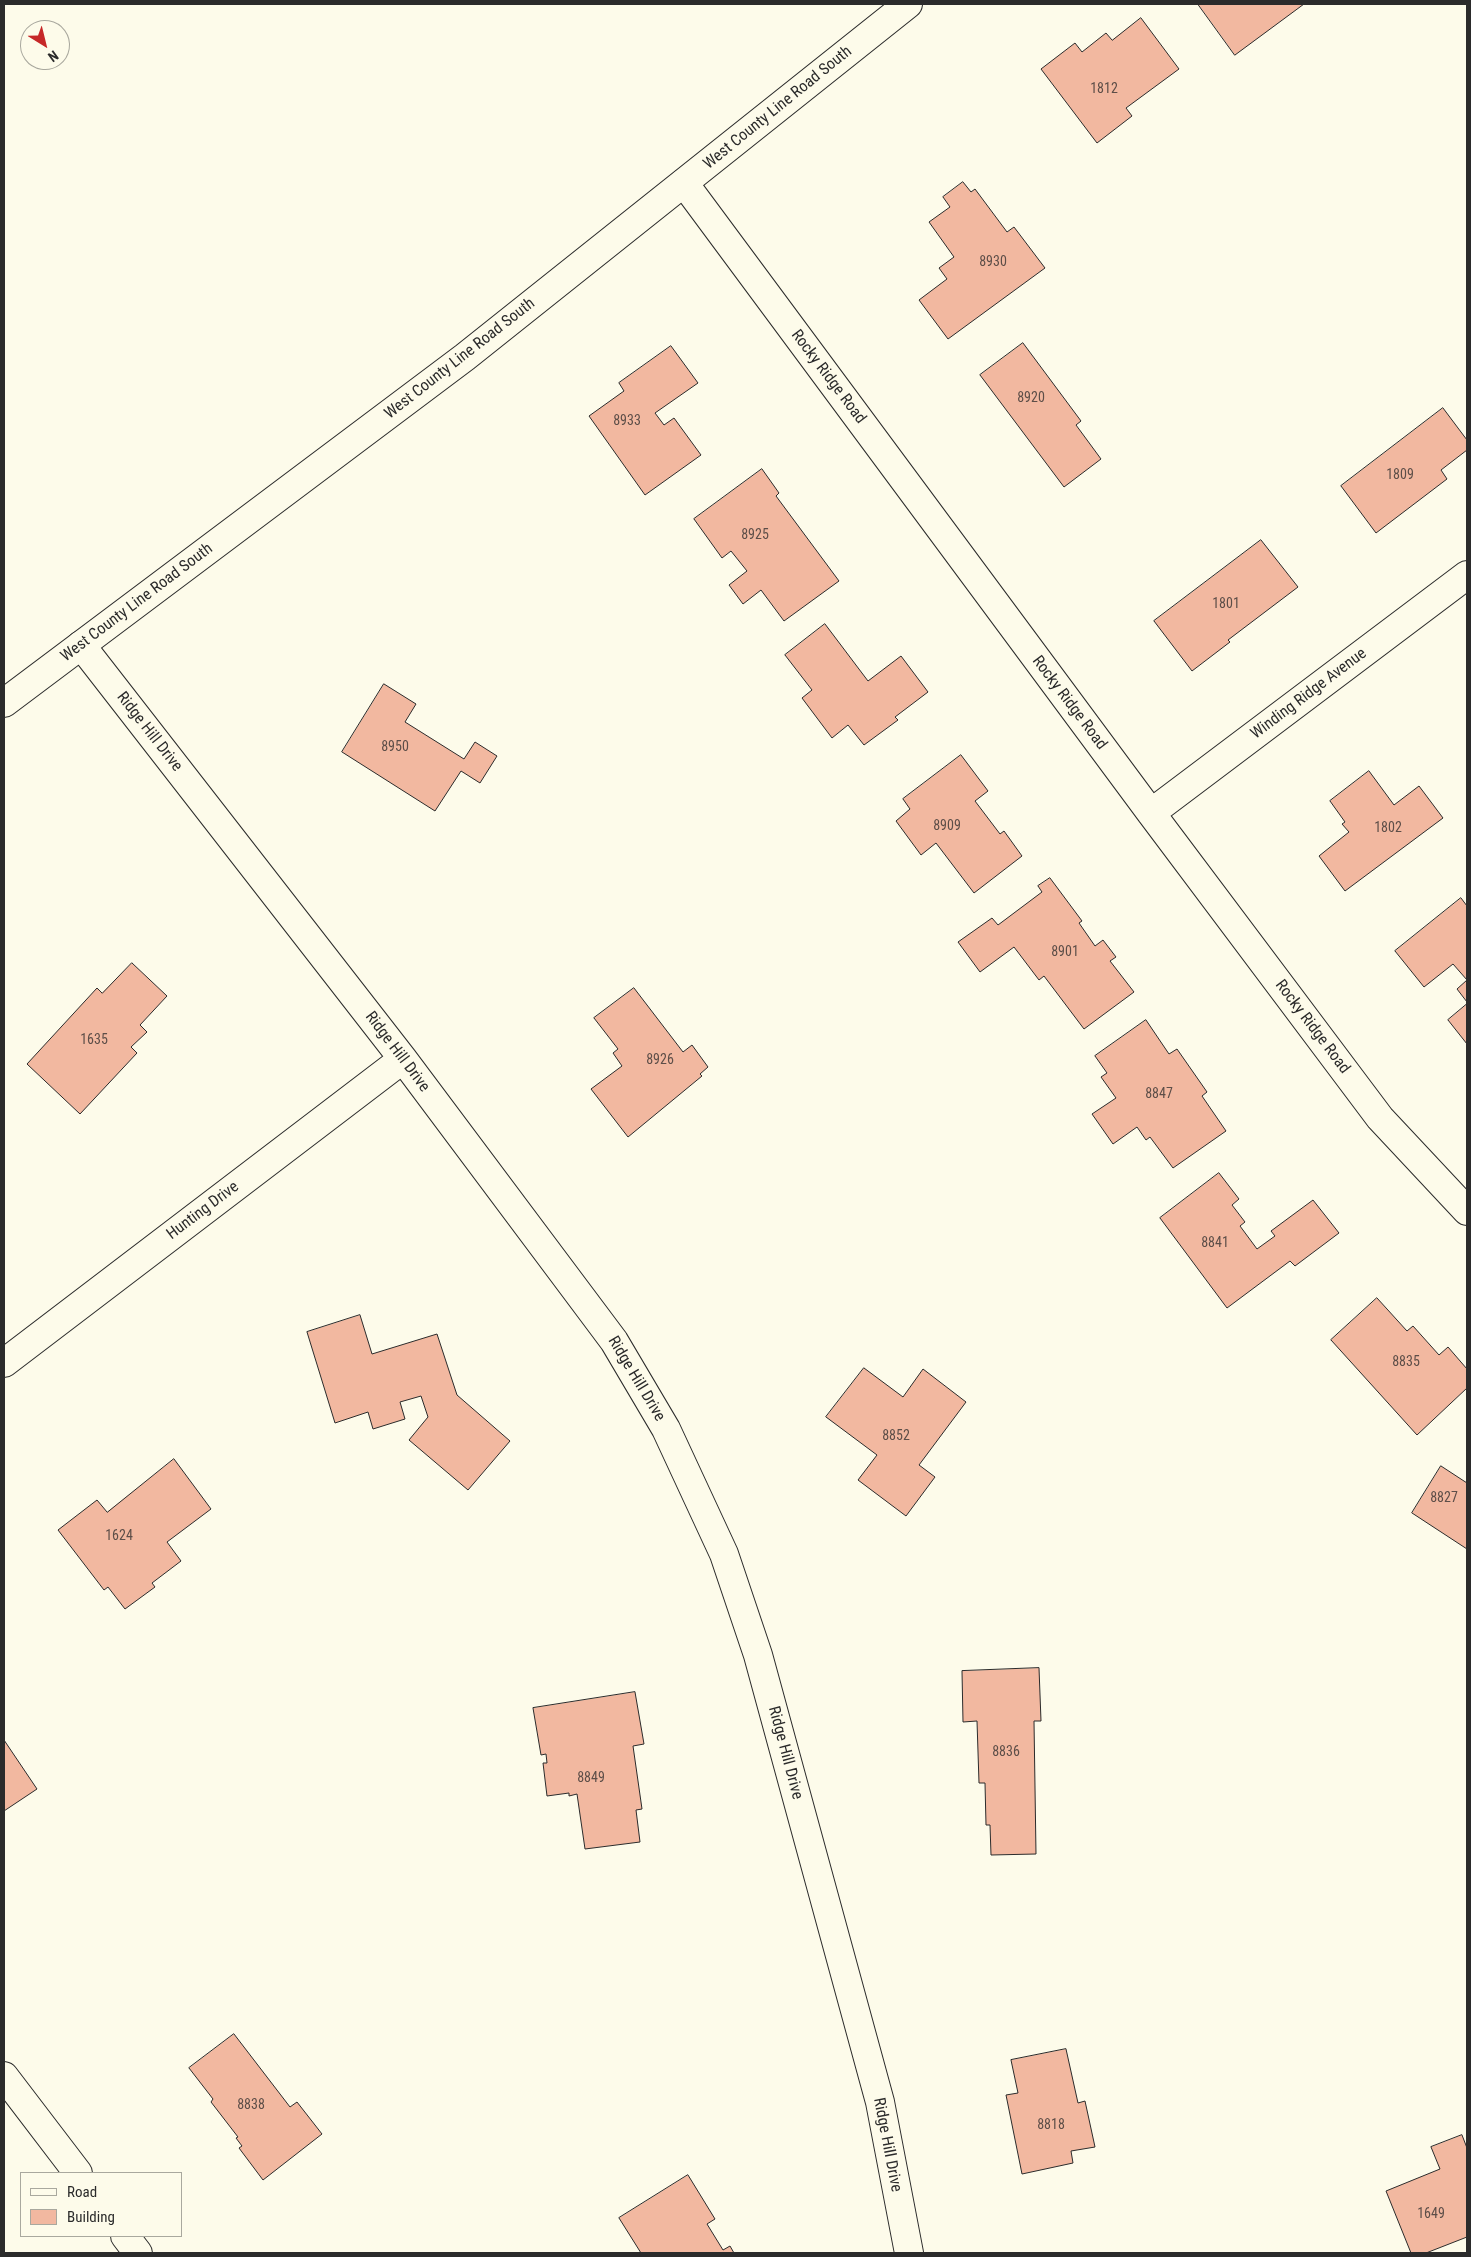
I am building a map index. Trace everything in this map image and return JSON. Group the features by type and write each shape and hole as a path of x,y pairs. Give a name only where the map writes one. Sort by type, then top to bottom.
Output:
{"street":[{"name":"West County Line Road South","path":"4,703 465,357 908,4"},
{"name":"Rocky Ridge Road","path":"684,183 1151,813 1380,1118 1467,1211"},
{"name":"Winding Ridge Avenue","path":"1151,813 1467,575"},
{"name":"Ridge Hill Drive","path":"81,645 403,1059 614,1341 666,1429 724,1554 758,1655 880,2102 909,2253"},
{"name":"Hunting Drive","path":"4,1363 403,1059"},
{"path":"4,2076 77,2172"},
{"path":"126,2237 138,2253"}],"building":[{"path":"1198,4 1304,4 1235,55"},
{"path":"1141,18 1179,69 1126,108 1132,116 1097,143 1041,69 1075,43 1082,52 1106,33 1112,40"},
{"path":"963,182 971,192 975,189 1007,232 1014,227 1045,268 948,339 919,300 947,279 939,268 954,257 929,222 950,207 943,197"},
{"path":"1023,343 1081,421 1076,425 1101,459 1064,487 980,375"},
{"path":"671,346 698,383 655,413 664,425 674,418 701,455 645,495 589,416 624,391 619,383"},
{"path":"1443,408 1467,440 1467,450 1441,470 1447,479 1376,533 1341,486"},
{"path":"762,469 779,493 776,496 839,581 784,621 761,590 743,604 729,585 747,571 731,551 722,558 694,519"},
{"path":"1261,540 1298,587 1228,640 1230,642 1192,671 1154,621"},
{"path":"825,624 868,681 901,656 928,692 895,717 898,720 864,745 848,725 832,738 802,698 812,690 785,655"},
{"path":"384,684 416,704 405,722 464,759 475,742 497,756 480,783 461,771 435,811 342,752"},
{"path":"961,755 988,791 975,801 1000,834 1004,831 1022,856 974,893 936,843 921,855 896,821 910,809 903,799"},
{"path":"1369,771 1394,805 1419,786 1443,818 1345,891 1319,856 1349,832 1342,824 1345,822 1330,801"},
{"path":"1050,878 1082,921 1079,923 1095,946 1103,940 1116,957 1110,961 1134,992 1084,1029 1044,976 1039,980 1014,947 980,972 958,942 992,918 998,925 1042,892 1038,886"},
{"path":"1461,898 1467,906 1467,980 1453,964 1424,987 1395,951"},
{"path":"132,963 167,996 140,1025 147,1032 131,1047 137,1053 80,1114 27,1064 97,988 102,993"},
{"path":"1467,980 1467,1002 1457,989"},
{"path":"634,988 683,1052 692,1045 708,1067 700,1074 702,1076 628,1137 591,1089 622,1066 613,1053 618,1049 594,1018"},
{"path":"1467,1004 1467,1044 1448,1020"},
{"path":"1146,1020 1169,1054 1177,1049 1207,1092 1202,1096 1226,1131 1173,1168 1150,1137 1146,1140 1137,1127 1113,1144 1092,1114 1116,1098 1101,1077 1107,1073 1095,1056"},
{"path":"1219,1173 1239,1199 1232,1205 1245,1222 1240,1226 1257,1249 1275,1236 1271,1231 1313,1200 1339,1233 1295,1266 1290,1261 1227,1308 1160,1218"},
{"path":"1377,1298 1407,1331 1413,1326 1439,1355 1448,1347 1467,1369 1467,1388 1417,1435 1331,1340"},
{"path":"360,1315 372,1354 437,1334 457,1395 510,1441 468,1490 409,1440 428,1417 421,1396 400,1402 405,1419 373,1429 368,1412 335,1423 307,1332"},
{"path":"864,1368 903,1397 923,1369 966,1402 919,1465 935,1477 906,1516 858,1480 877,1455 826,1417"},
{"path":"174,1459 211,1509 167,1542 181,1561 152,1583 155,1587 125,1609 108,1587 104,1590 58,1530 97,1500 107,1512"},
{"path":"1441,1466 1467,1483 1467,1549 1412,1513"},
{"path":"1039,1668 1041,1721 1034,1721 1036,1854 991,1855 990,1825 986,1825 985,1783 979,1783 977,1721 963,1722 962,1671"},
{"path":"635,1692 644,1744 633,1746 642,1809 636,1810 640,1842 585,1849 577,1794 569,1796 569,1793 547,1796 543,1763 547,1763 546,1754 541,1755 533,1708"},
{"path":"4,1740 37,1789 4,1811"},
{"path":"234,2034 290,2107 297,2102 322,2134 263,2180 239,2148 242,2146 236,2138 238,2137 211,2102 213,2099 189,2068"},
{"path":"1066,2049 1078,2103 1085,2101 1095,2147 1071,2151 1073,2163 1022,2174 1006,2095 1018,2093 1011,2060"},
{"path":"1462,2135 1467,2148 1467,2237 1426,2253 1411,2253 1386,2191 1440,2169 1431,2147"},
{"path":"688,2175 715,2219 707,2224 723,2250 730,2246 734,2253 641,2253 619,2218"}]}
